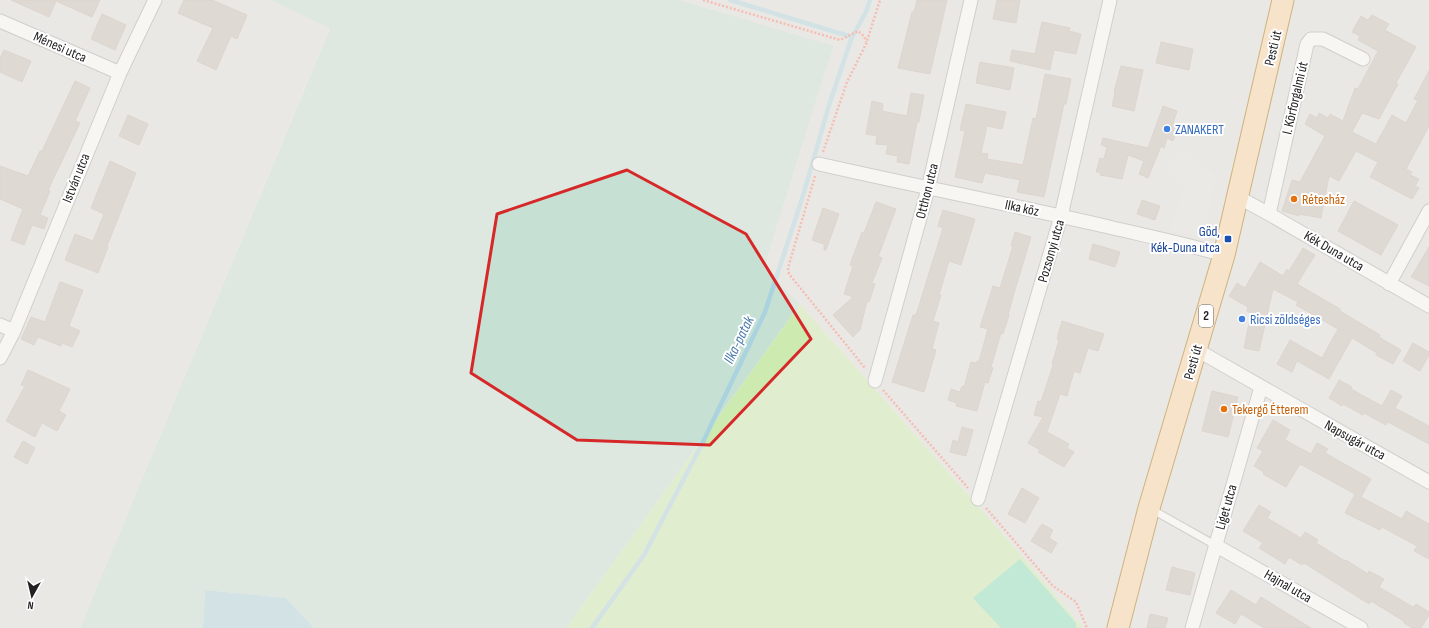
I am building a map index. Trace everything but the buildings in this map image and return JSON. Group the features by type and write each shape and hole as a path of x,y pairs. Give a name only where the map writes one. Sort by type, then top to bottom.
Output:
{"main road":[{"name":"Pesti út","path":"1118,628 1149,508 1224,255 1284,0"}],"street":[{"name":"István utca","path":"0,358 14,331 120,73 155,0"},
{"name":"Otthon utca","path":"875,381 928,189 971,0"},
{"name":"Pozsonyi utca","path":"978,499 1061,216 1110,0"},
{"name":"Ménesi utca","path":"0,21 120,73"},
{"name":"I. Körforgalmi út","path":"1269,214 1307,44 1311,39 1323,39 1363,59"},
{"name":"Ilka köz","path":"819,164 928,189 1061,216 1200,248 1224,255"},
{"name":"Kék Duna utca","path":"1238,197 1429,306"},
{"path":"1389,284 1429,211"},
{"path":"0,325 14,331"},
{"name":"Napsugár utca","path":"1197,350 1429,482"},
{"name":"Liget utca","path":"1192,628 1261,387"},
{"name":"Hajnal utca","path":"1215,545 1361,628"}],"lane":[{"path":"1149,508 1215,545"}],"path":[{"path":"703,0 840,40 858,31 862,34 866,44"},
{"path":"880,0 866,44 847,82 819,164 788,268 788,274 875,381 1053,586 1076,602 1087,628"}],"highlighted area":[{"path":"627,170 746,234 811,339 710,445 577,440 471,373 497,214"}],"shaded area":[{"path":"0,0 270,0 330,27 80,628 0,628"},
{"path":"680,0 1429,0 1429,628 1083,628 1023,557 800,304 764,268 834,46"},
{"path":"1182,146 1216,175 1206,232 1200,236 1168,230 1184,189 1165,169"}],"green space":[{"path":"270,0 680,0 834,46 764,268 800,304 566,628 314,628 286,598 205,590 203,628 80,628 330,28"},
{"path":"800,304 1023,557 1083,628 566,628"},
{"path":"1020,559 1076,623 1076,628 1001,628 973,598"}],"water":[{"path":"205,590 286,598 314,628 203,628"}],"waterway":[{"name":"Ilka-patak","path":"730,0 852,37"},
{"name":"Ilka-patak","path":"592,628 644,555 701,446 765,312 802,199 830,102 852,37 866,12 870,0"}],"place":[{"name":"ZANAKERT","path":"1167,129"},
{"name":"Rétesház","path":"1294,199"},
{"name":"Göd, Kék-Duna utca","path":"1228,239"},
{"name":"Ricsi zöldséges","path":"1242,319"},
{"name":"Tekergő Étterem","path":"1224,409"}]}
